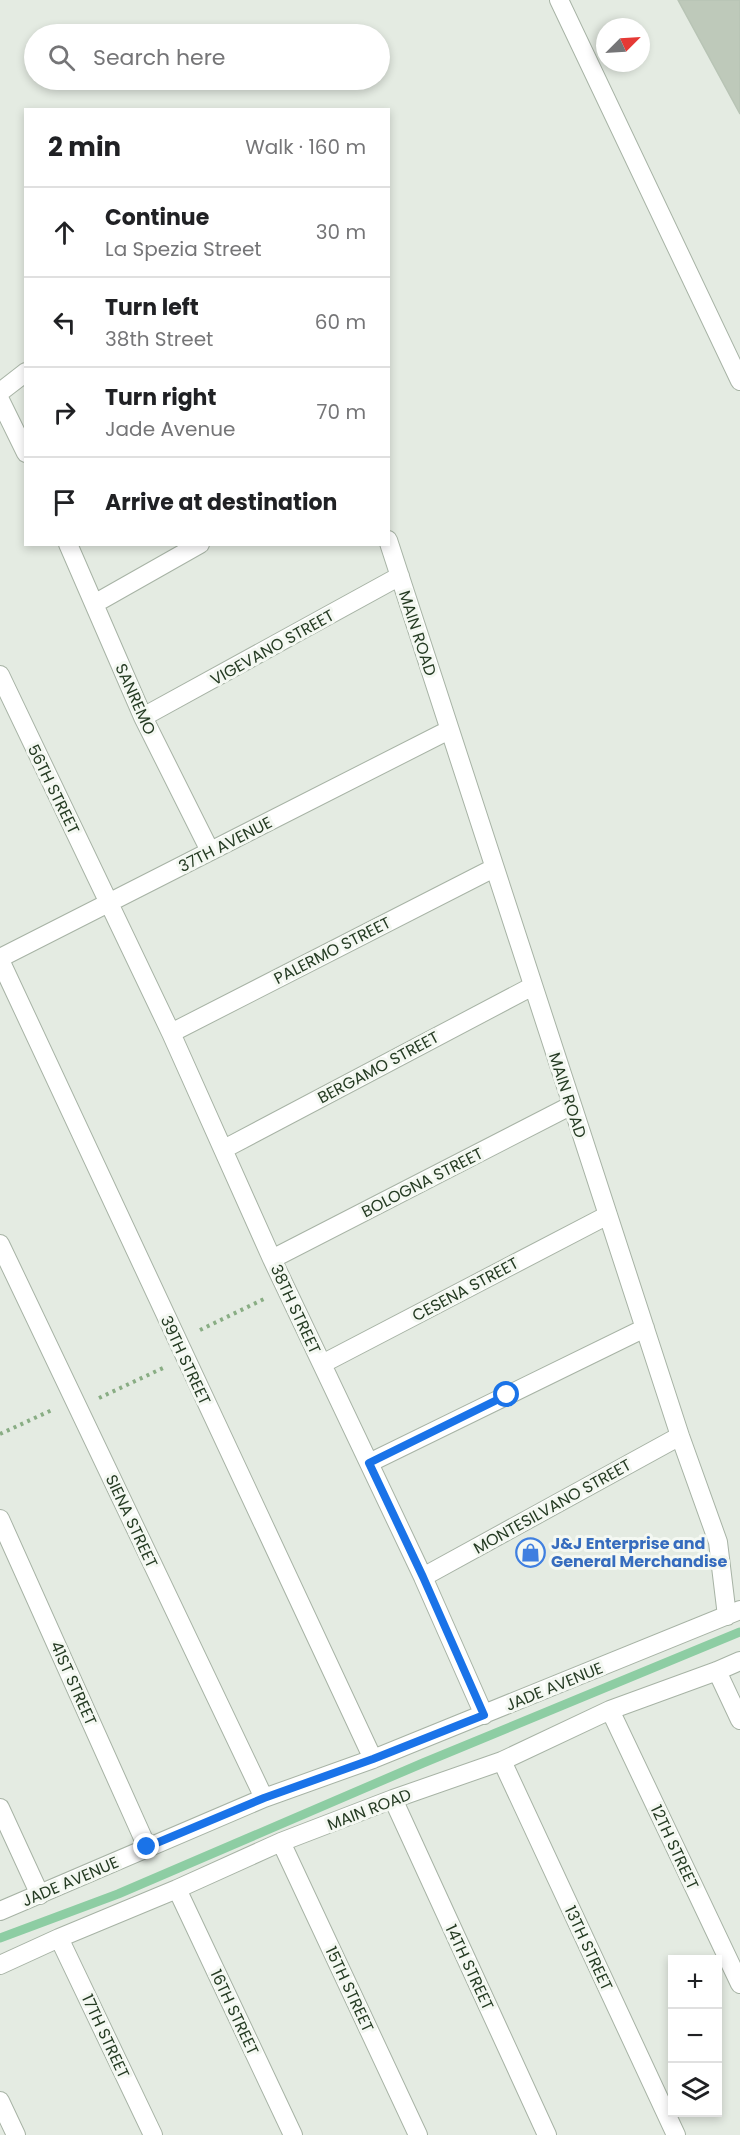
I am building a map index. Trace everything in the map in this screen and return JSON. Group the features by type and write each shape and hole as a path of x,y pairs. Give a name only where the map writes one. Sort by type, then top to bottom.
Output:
{"street":[{"path":"559,0 740,381"},
{"path":"0,392 24,374"},
{"path":"0,400 24,449"},
{"name":"SANREMO","path":"69,546 143,717 210,851"},
{"path":"94,604 196,546"},
{"name":"MAIN ROAD","path":"390,546 680,1436 718,1542 733,1613"},
{"name":"VIGEVANO STREET","path":"143,717 400,576"},
{"name":"56TH STREET","path":"0,675 109,903"},
{"name":"37TH AVENUE","path":"0,959 450,730"},
{"name":"PALERMO STREET","path":"171,1033 494,868"},
{"name":"38TH STREET","path":"109,903 171,1033 286,1288 423,1577 484,1715"},
{"name":"39TH STREET","path":"0,959 373,1759"},
{"name":"BERGAMO STREET","path":"224,1149 533,986"},
{"name":"BOLOGNA STREET","path":"273,1259 572,1105"},
{"name":"CESENA STREET","path":"322,1364 608,1215"},
{"name":"SIENA STREET","path":"0,1244 264,1798"},
{"path":"369,1463 645,1328"},
{"name":"MONTESILVANO STREET","path":"423,1577 680,1436"},
{"name":"41ST STREET","path":"0,1519 147,1847"},
{"name":"JADE AVENUE","path":"0,1911 264,1798 373,1759 733,1613"},
{"name":"MAIN ROAD","path":"0,1965 281,1842 393,1799 502,1761 610,1710 740,1661"},
{"path":"717,1671 740,1720"},
{"name":"12TH STREET","path":"610,1710 740,1984"},
{"name":"13TH STREET","path":"502,1761 676,2135"},
{"name":"14TH STREET","path":"393,1799 547,2135"},
{"path":"0,1808 40,1895"},
{"name":"15TH STREET","path":"281,1842 418,2135"},
{"name":"16TH STREET","path":"177,1889 293,2135"},
{"name":"17TH STREET","path":"59,1938 153,2135"},
{"path":"0,2101 16,2135"}],"path":[{"path":"0,1434 76,1404 182,1349 286,1288"}],"building":[{"path":"678,0 740,0 740,114"}],"waterway":[{"path":"0,1938 118,1894 423,1763 740,1632"}],"place":[{"name":"J&J Enterprise and General Merchandise","path":"530,1552"}],"route":[{"path":"147,1847 264,1798 373,1759 484,1715 369,1463 507,1395"}]}
